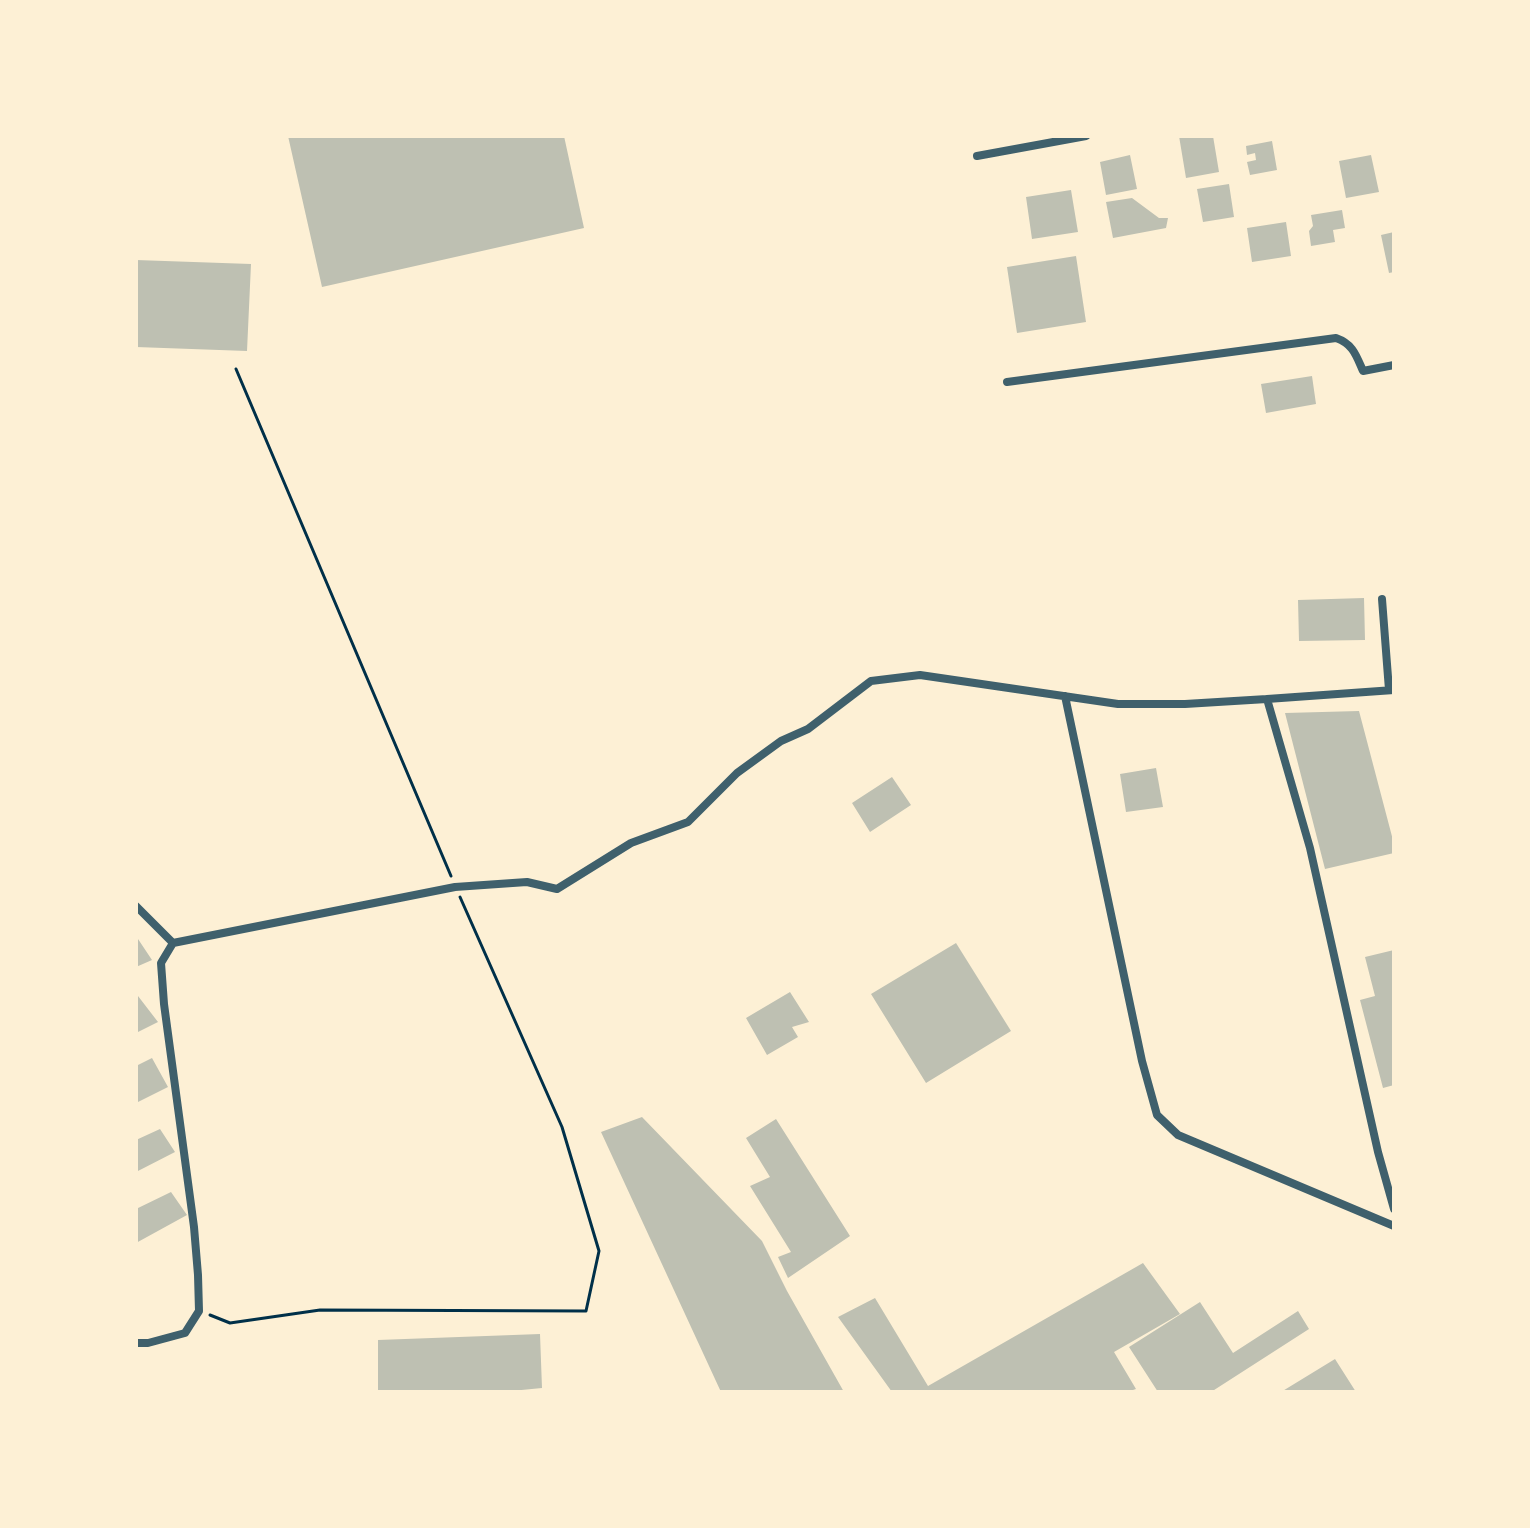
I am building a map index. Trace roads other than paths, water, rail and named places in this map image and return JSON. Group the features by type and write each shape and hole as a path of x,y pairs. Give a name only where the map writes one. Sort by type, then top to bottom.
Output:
{"street":[{"path":"977,156 1086,136"},
{"path":"1007,382 1336,338 1353,348 1363,371 1394,365"},
{"path":"136,1343 185,1333 199,1311 194,1227 161,963 173,943 455,887 527,882 557,889 631,843 688,822 737,773 781,741 808,729 871,681 920,675 1118,704 1171,704 1391,690 1382,599"},
{"path":"1065,696 1142,1061 1157,1115 1178,1135 1394,1226"},
{"path":"1267,699 1310,848 1378,1152 1394,1209"},
{"path":"136,906 173,943"}]}
